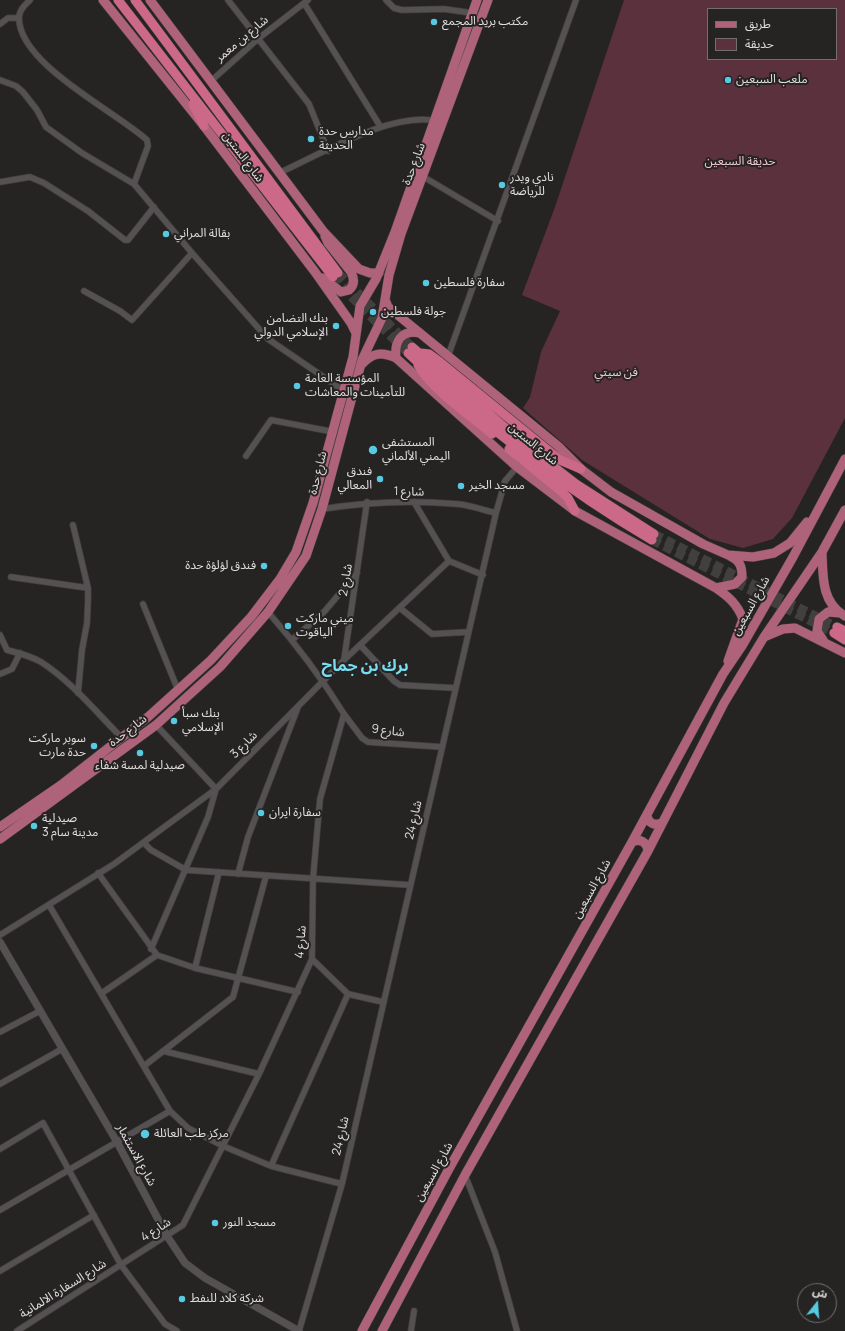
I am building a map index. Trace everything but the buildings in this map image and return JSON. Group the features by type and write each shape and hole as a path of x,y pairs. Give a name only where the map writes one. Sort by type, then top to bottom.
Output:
{"highway":[{"name":"شارع الستين","path":"118,0 186,90 336,275 135,0"},
{"path":"186,90 204,126"},
{"path":"575,511 568,498 562,492 428,380 423,375 414,353 429,354 560,460 581,469"},
{"name":"شارع الستين","path":"414,353 518,439 576,484 653,537"},
{"path":"839,630 845,640"}],"main road":[{"name":"شارع الستين","path":"103,0 204,126 315,272 352,322 356,334"},
{"name":"شارع الستين","path":"150,0 323,231 359,269 370,274 379,273"},
{"name":"شارع حدة","path":"0,827 61,785 122,738 148,717 211,660 262,604 280,579 296,552 334,432 354,357 360,306 379,273 436,120 477,0"},
{"name":"شارع حدة","path":"0,839 156,725 220,667 268,612 306,556 322,509 360,366 382,318 386,302 389,275 401,234 488,0"},
{"path":"315,272 341,292 349,290 353,284 351,272 328,244 323,231"},
{"path":"386,302 388,307 420,334 558,446 581,469 627,502 703,544 737,560 742,567 742,577 735,584 716,588"},
{"path":"396,358 396,343 400,337 407,333 420,334"},
{"path":"360,366 368,358 376,354 386,354 396,358 517,467 575,511 716,588 732,599 739,607 743,619 723,674"},
{"name":"شارع السبعين","path":"362,1331 450,1167 632,842 723,674 742,646 845,459"},
{"path":"728,555 753,557 774,553 790,542 821,503"},
{"path":"382,1331 465,1175 648,851 724,703 764,637 822,552 845,510"},
{"path":"303,533 313,534"},
{"path":"822,552 824,587 830,601 843,615"},
{"path":"823,641 816,631 819,619 828,612 843,615"},
{"path":"764,637 783,629 791,628 823,641 845,653"},
{"path":"647,814 648,820 652,824 658,825 663,822"},
{"path":"632,842 637,840 643,841 647,845 648,851"}],"street":[{"path":"30,0 21,10 19,18 23,34 32,52 54,72 147,140 148,146 134,184"},
{"path":"228,0 309,104 328,151"},
{"path":"386,0 394,8 402,10 444,9 472,13"},
{"path":"448,356 498,221 576,0"},
{"path":"306,2 380,126"},
{"name":"شارع بن معمر","path":"211,81 259,38 306,2"},
{"path":"0,24 8,18 19,18"},
{"path":"0,80 16,86 37,110 46,126 82,153 134,184 192,254 268,339 344,391"},
{"path":"279,173 380,126 404,120 436,120"},
{"path":"422,176 498,221"},
{"path":"0,182 30,177 44,183 88,212 125,240 128,240 154,207"},
{"path":"84,291 120,311 132,320 192,254"},
{"path":"246,456 271,420 334,432"},
{"name":"شارع 24","path":"299,1331 342,1184 496,513 505,480 517,467"},
{"name":"شارع 1","path":"322,509 367,502 414,502 458,504 496,513"},
{"name":"شارع 2","path":"344,660 359,571 367,502"},
{"path":"414,502 449,561 483,575"},
{"path":"73,525 88,588 87,623 82,650 78,693"},
{"name":"شارع 3","path":"0,935 144,843 216,789 344,660 361,646 449,561"},
{"path":"292,640 324,612 359,571"},
{"path":"11,577 88,588"},
{"path":"143,604 178,690"},
{"path":"400,608 432,634 468,632"},
{"path":"268,612 292,640 323,681 344,714"},
{"path":"0,635 7,650 42,662 78,693 122,738"},
{"path":"361,646 394,681 400,685 455,688"},
{"path":"0,674 12,669 20,654"},
{"path":"238,874 248,837 299,705"},
{"name":"شارع 9","path":"344,714 362,738 368,742 442,747"},
{"name":"شارع 4","path":"121,1265 183,1225 298,992 312,959 313,879 320,799 344,714"},
{"path":"151,949 208,817 216,789 156,725"},
{"path":"144,843 151,850 186,870 410,885"},
{"path":"195,968 219,872"},
{"path":"98,873 151,949 157,955 195,968 298,992"},
{"path":"144,1066 233,997 266,876"},
{"path":"49,905 170,1111 188,1128 223,1146 270,1166 342,1184"},
{"name":"شارع الاستثمار","path":"0,942 117,1142 167,1236 186,1264 205,1278 299,1331"},
{"path":"102,993 157,955"},
{"path":"312,959 348,994 383,1002"},
{"path":"270,1166 348,994"},
{"path":"0,1032 40,1011"},
{"path":"0,1084 62,1049"},
{"path":"163,1051 258,1074"},
{"path":"0,1210 170,1111"},
{"path":"0,1149 43,1123 121,1265 165,1324 177,1331"},
{"path":"465,1175 495,1252 517,1331"},
{"path":"0,1271 94,1215"},
{"name":"شارع السفارة الالمانية","path":"17,1331 121,1265"},
{"path":"411,1331 414,1311"}],"green space":[{"name":"حديقة السبعين","path":"624,0 845,0 845,418 792,518 773,539 743,548 710,539 582,460 523,408 530,397 541,352 560,311 522,295 555,207"}],"tunnel":[{"path":"338,273 412,347"},
{"path":"333,277 408,353"},
{"path":"654,534 837,627"},
{"path":"652,540 834,633"}],"place":[{"name":"مكتب بريد المجمع","path":"434,22"},
{"name":"ملعب السبعين","path":"728,80"},
{"name":"مدارس حدة الحديثة","path":"311,139"},
{"name":"نادي ويدر للرياضة","path":"502,185"},
{"name":"بقالة المراني","path":"166,234"},
{"name":"سفارة فلسطين","path":"426,283"},
{"name":"جولة فلسطين","path":"373,312"},
{"name":"بنك التضامن الإسلامي الدولي","path":"336,326"},
{"name":"المؤسسة العامة للتأمينات والمعاشات","path":"297,386"},
{"name":"المستشفى اليمني الألماني","path":"373,450"},
{"name":"فندق المعالي","path":"380,479"},
{"name":"مسجد الخير","path":"461,486"},
{"name":"فندق لؤلؤة حدة","path":"264,566"},
{"name":"ميني ماركت الياقوت","path":"288,626"},
{"name":"بنك سبأ الإسلامي","path":"174,721"},
{"name":"سوبر ماركت حدة مارت","path":"94,746"},
{"name":"صيدلية لمسة شفاء","path":"140,753"},
{"name":"سفارة ايران","path":"261,813"},
{"name":"صيدلية مدينة سام 3","path":"34,826"},
{"name":"مركز طب العائلة","path":"145,1134"},
{"name":"مسجد النور","path":"215,1223"},
{"name":"شركة كلاد للنفط","path":"182,1299"}],"district":[{"name":"برك بن جماح","path":"365,667"}],"park label":[{"name":"فن سيتي","path":"616,373"}]}
